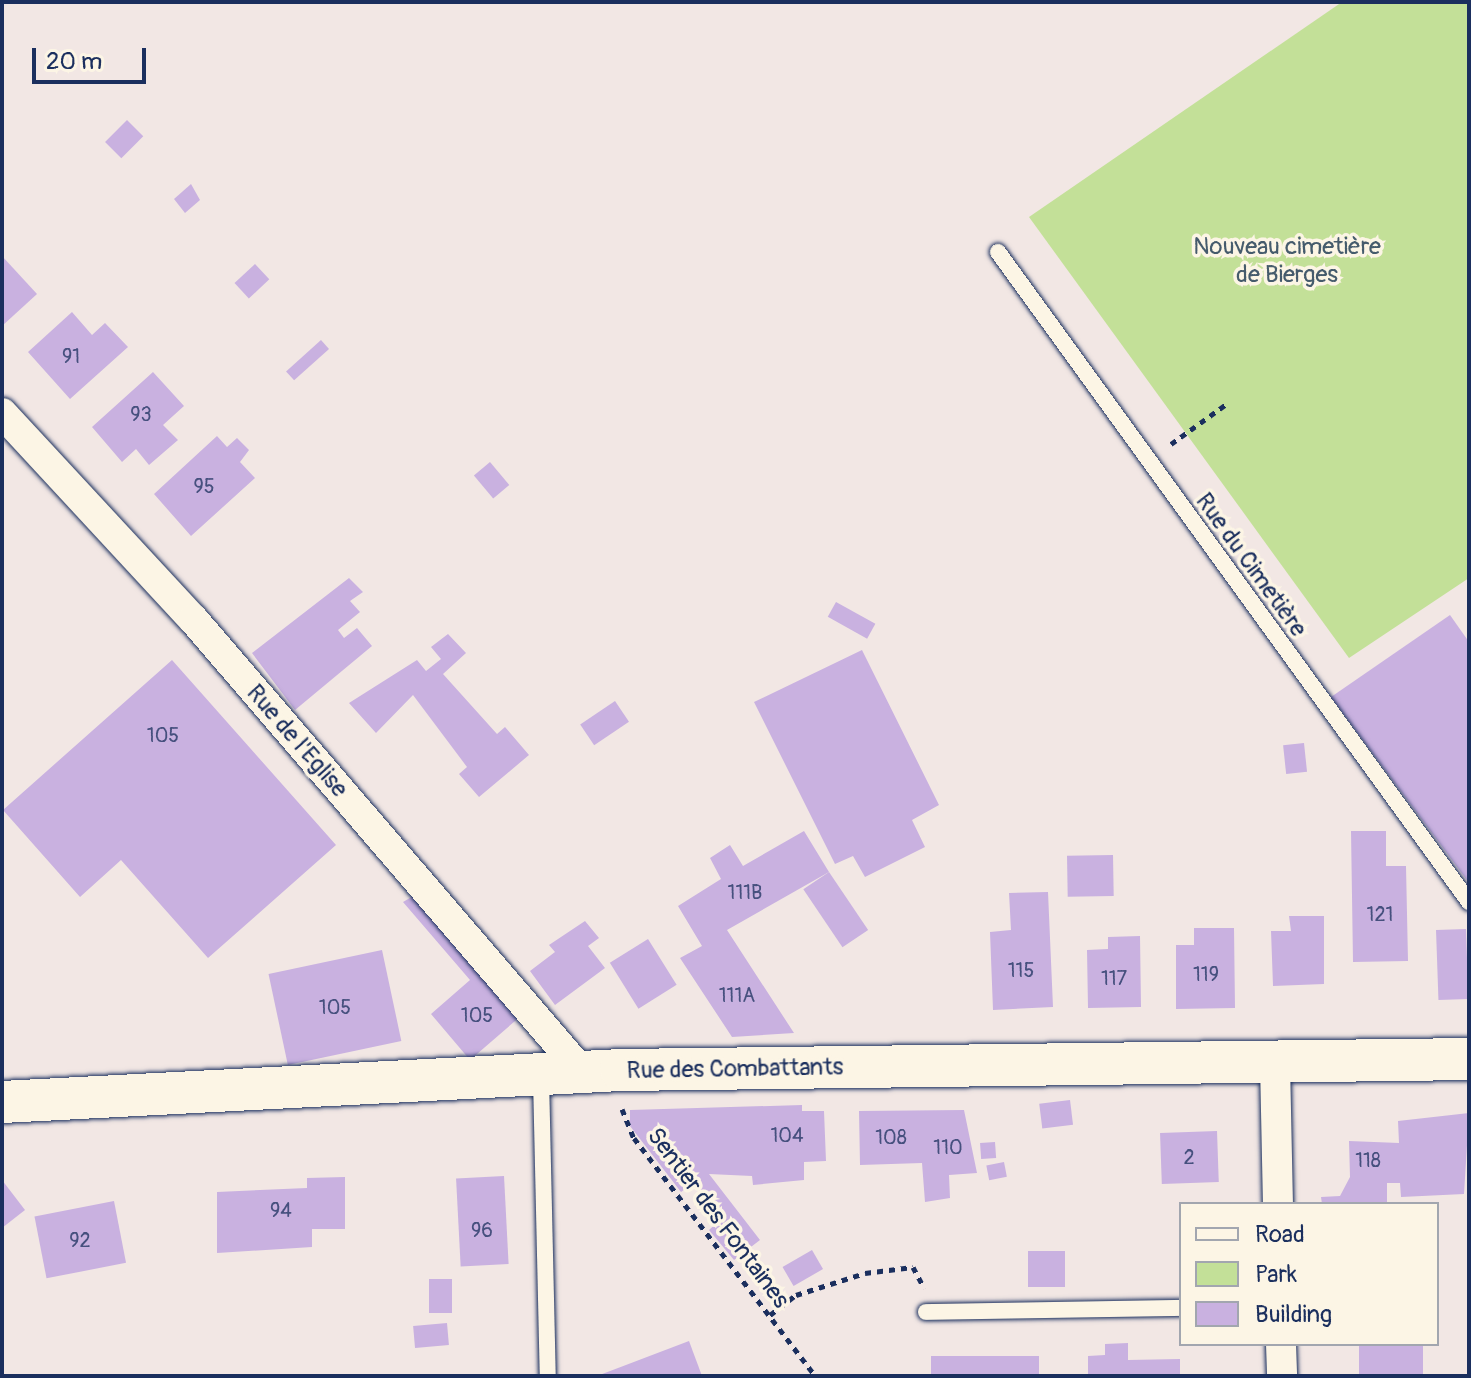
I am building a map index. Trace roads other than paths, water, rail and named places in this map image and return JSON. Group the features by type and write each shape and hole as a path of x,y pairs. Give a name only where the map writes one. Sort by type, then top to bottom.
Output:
{"street":[{"name":"Rue de l'Eglise","path":"2,413 193,619 603,1073"},
{"name":"Rue des Combattants","path":"2,1102 134,1098 196,1087 541,1078 603,1073 1469,1059"},
{"path":"1275,1063 1278,1202"},
{"path":"1281,1346 1282,1376"}],"lane":[{"name":"Rue du Cimetière","path":"998,252 1147,462 1469,902"},
{"path":"541,1078 548,1376"},
{"path":"926,1312 1179,1308"}],"park label":[{"name":"Nouveau cimetière de Bierges","path":"1287,261"}]}
